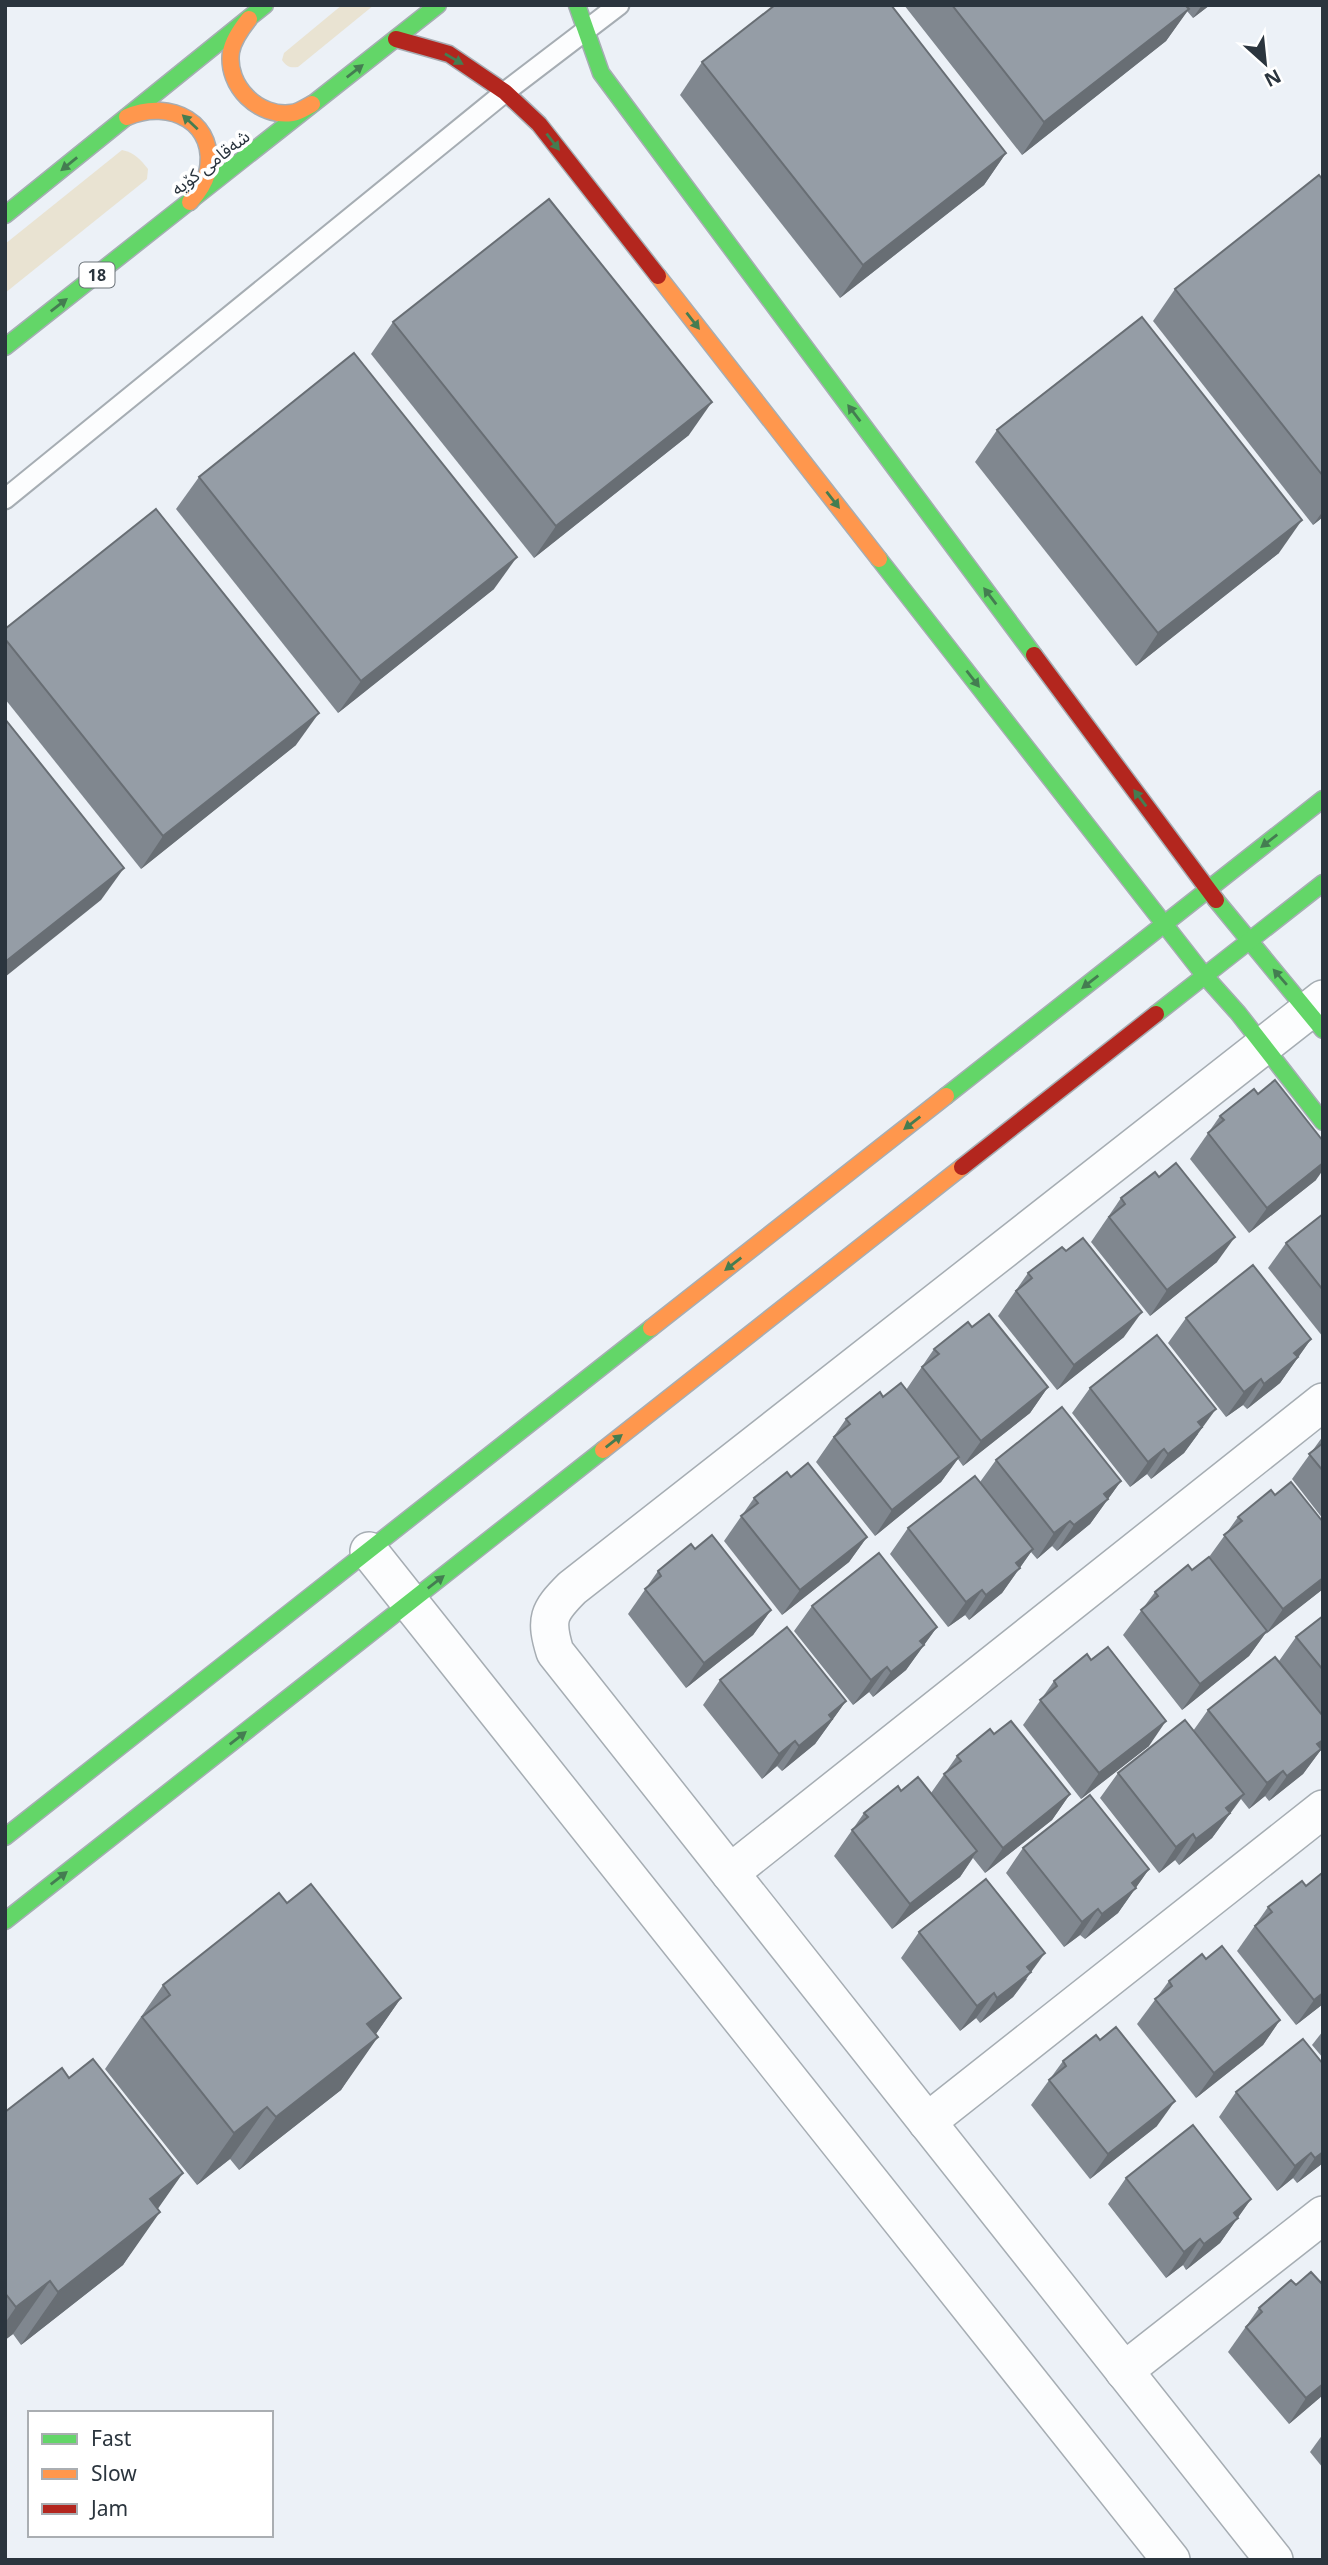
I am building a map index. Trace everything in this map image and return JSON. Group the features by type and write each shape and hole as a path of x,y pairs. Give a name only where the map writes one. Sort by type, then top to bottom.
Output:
{"main road":[{"path":"5,215 265,5"},
{"name":"شەقامی کۆیە","path":"5,347 438,5"},
{"path":"577,5 601,73 1248,942 1318,1013"},
{"path":"250,17 240,29 233,45 230,63 235,81 245,96 259,107 276,114 295,113 314,103"},
{"path":"396,39 449,54 505,92 539,124 1204,975 1264,1045 1323,1122"},
{"path":"122,121 137,111 153,108 183,114 195,124 203,137 208,154 208,172 201,189 189,203"},
{"path":"5,1837 1323,799"},
{"path":"5,1921 1323,883"}],"street":[{"path":"1273,2560 555,1652 548,1628 554,1606 594,1570 1264,1045 1318,1013"},
{"path":"730,1873 1323,1402"},
{"path":"369,1551 1171,2560"},
{"path":"927,2122 1323,1809"},
{"path":"1124,2371 1323,2215"}],"lane":[{"path":"5,499 505,92 619,5"}],"shaded area":[{"path":"342,5 374,5 298,67 285,64 282,60 284,53"},
{"path":"122,150 142,162 148,169 147,179 5,293 5,244"}],"building":[{"path":"775,5 891,5 1006,153 863,265 702,62"},
{"path":"952,5 1185,5 1189,9 1044,122"},
{"path":"1319,175 1323,180 1323,476 1175,289"},
{"path":"549,199 712,402 556,526 393,322"},
{"path":"1142,317 1302,520 1158,633 997,430"},
{"path":"354,353 517,557 361,681 199,477"},
{"path":"156,509 319,713 163,836 5,639 5,629"},
{"path":"5,719 124,868 5,962"},
{"path":"1275,1080 1323,1141 1323,1163 1267,1208 1208,1133 1224,1120 1220,1116 1254,1089 1258,1094"},
{"path":"1176,1163 1235,1237 1167,1290 1109,1217 1125,1204 1121,1198 1155,1172 1159,1177"},
{"path":"1323,1214 1323,1290 1286,1243"},
{"path":"1083,1238 1142,1312 1074,1365 1016,1291 1032,1278 1028,1273 1062,1247 1066,1251"},
{"path":"1253,1265 1311,1339 1294,1353 1298,1357 1264,1384 1261,1379 1244,1392 1186,1318"},
{"path":"989,1314 1048,1387 981,1441 922,1367 939,1354 934,1349 968,1322 972,1327"},
{"path":"1157,1335 1216,1409 1198,1422 1202,1427 1168,1454 1164,1449 1148,1462 1090,1388"},
{"path":"901,1383 959,1457 892,1510 834,1437 850,1424 846,1419 880,1392 883,1397"},
{"path":"1062,1407 1121,1481 1104,1494 1108,1499 1074,1525 1070,1521 1054,1533 996,1460"},
{"path":"1323,1443 1323,1471 1309,1454"},
{"path":"808,1463 867,1537 800,1590 741,1516 758,1503 754,1498 787,1472 791,1477"},
{"path":"975,1476 1033,1549 1016,1563 1020,1568 986,1595 982,1590 966,1602 908,1528"},
{"path":"1291,1482 1323,1522 1323,1578 1283,1609 1224,1535 1242,1521 1238,1517 1271,1490 1275,1495"},
{"path":"712,1535 771,1610 704,1663 645,1589 661,1576 658,1571 691,1544 695,1549"},
{"path":"879,1553 937,1627 920,1641 924,1645 891,1672 887,1667 871,1680 812,1606"},
{"path":"1209,1557 1267,1631 1200,1684 1141,1610 1158,1596 1155,1592 1188,1565 1192,1570"},
{"path":"1323,1616 1323,1670 1296,1637"},
{"path":"787,1627 846,1701 829,1715 832,1719 799,1746 795,1741 779,1754 720,1680"},
{"path":"1108,1647 1166,1721 1099,1773 1040,1700 1057,1686 1054,1681 1087,1654 1091,1660"},
{"path":"1275,1657 1323,1716 1323,1740 1317,1744 1321,1749 1287,1776 1283,1771 1267,1783 1208,1710"},
{"path":"1185,1720 1244,1794 1226,1808 1230,1813 1196,1839 1193,1834 1176,1847 1118,1773"},
{"path":"1011,1721 1070,1794 1003,1848 944,1774 961,1761 957,1756 990,1729 994,1734"},
{"path":"918,1777 977,1851 910,1904 852,1830 868,1817 864,1813 898,1786 901,1791"},
{"path":"1090,1795 1149,1869 1132,1883 1136,1888 1102,1914 1098,1909 1082,1922 1023,1848"},
{"path":"1322,1873 1323,1993 1314,2000 1255,1926 1272,1912 1268,1907 1302,1881 1306,1886"},
{"path":"986,1879 1045,1953 1027,1967 1031,1972 997,1998 994,1993 977,2006 919,1932"},
{"path":"311,1884 401,1998 367,2024 378,2037 276,2117 267,2107 234,2133 142,2017 170,1995 163,1985 279,1893 287,1903"},
{"path":"1222,1946 1280,2020 1214,2073 1155,1999 1172,1986 1169,1981 1202,1954 1206,1959"},
{"path":"1116,2027 1175,2101 1108,2154 1049,2080 1066,2066 1063,2061 1096,2035 1100,2040"},
{"path":"1303,2039 1323,2064 1323,2152 1315,2158 1311,2153 1295,2166 1236,2092"},
{"path":"93,2059 183,2173 150,2199 160,2212 58,2292 50,2281 16,2307 5,2293 5,2112 62,2068 69,2078"},
{"path":"1193,2125 1251,2199 1234,2213 1238,2218 1204,2244 1200,2239 1184,2252 1126,2178"},
{"path":"1311,2272 1323,2285 1323,2384 1306,2398 1246,2327 1262,2312 1259,2308 1291,2280 1296,2285"}],"traffic: fast":[{"path":"5,215 265,5"},
{"path":"5,347 438,5"},
{"path":"577,5 601,73 1034,655"},
{"path":"879,559 1204,975 1238,1013 1323,1122"},
{"path":"946,1096 1323,799"},
{"path":"1156,1014 1323,883"},
{"path":"1216,900 1323,1030"},
{"path":"5,1837 651,1328"},
{"path":"5,1921 603,1450"}],"traffic: slow":[{"path":"249,19 235,39 231,52 231,65 239,88 257,105 280,113 295,112 312,104"},
{"path":"127,117 143,112 174,113 188,119 198,129 206,141 209,156 204,182 190,202"},
{"path":"658,276 879,559"},
{"path":"651,1328 946,1096"},
{"path":"603,1450 962,1167"}],"traffic: jam":[{"path":"396,39 449,54 505,92 539,124 658,276"},
{"path":"1034,655 1216,900"},
{"path":"962,1167 1156,1014"}]}
